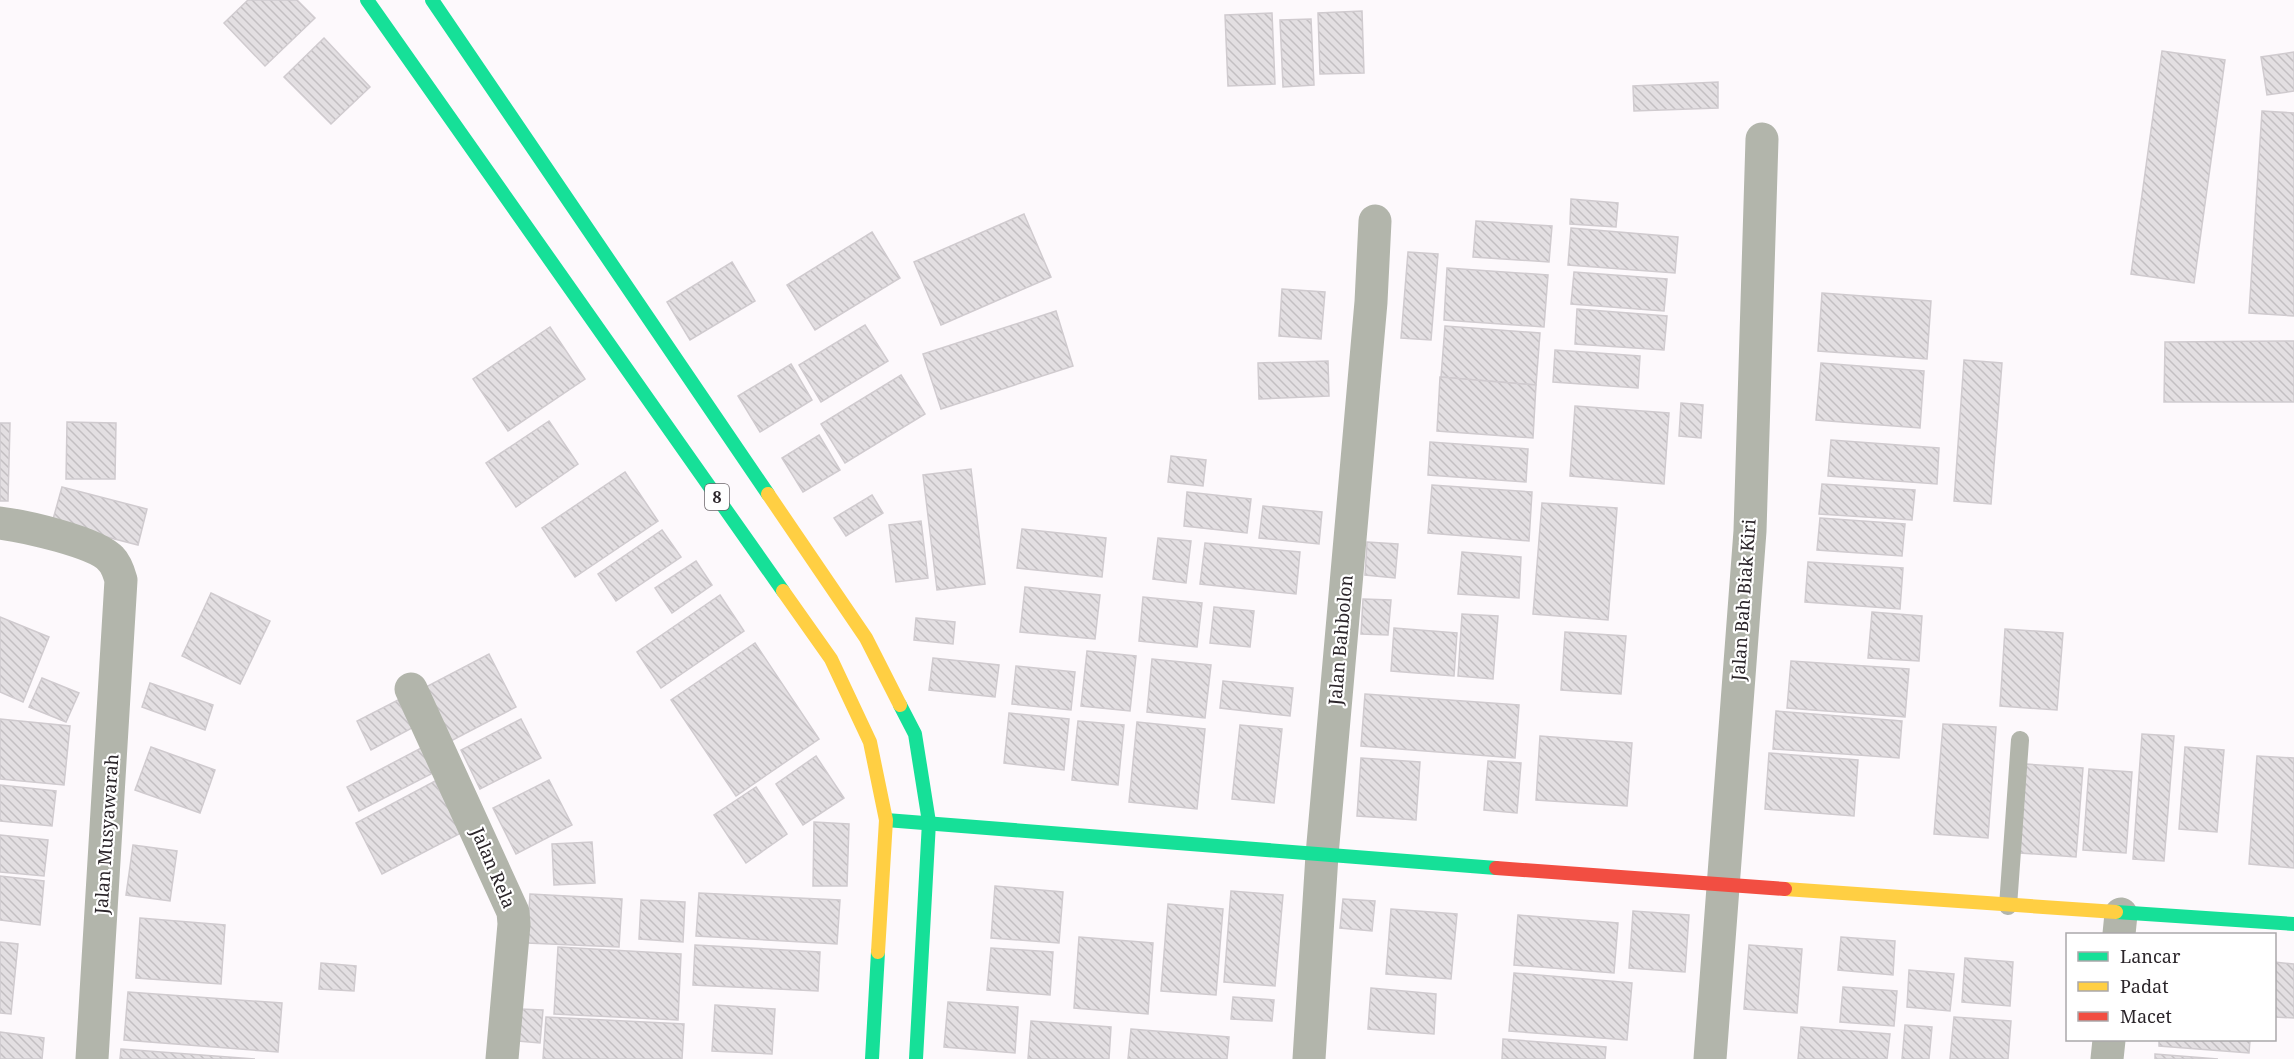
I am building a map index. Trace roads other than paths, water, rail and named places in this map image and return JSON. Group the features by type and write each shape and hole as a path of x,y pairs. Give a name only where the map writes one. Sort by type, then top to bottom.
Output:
{"main road":[{"name":"8","path":"367,0 831,659 870,742 886,820 872,1059"},
{"name":"8","path":"432,0 866,638 915,734 929,822 916,1059"},
{"path":"886,820 2008,906 2120,924 2294,924"}],"street":[{"name":"Jalan Bah Biak Kiri","path":"1710,1059 1750,531 1762,139"},
{"name":"Jalan Bahbolon","path":"1309,1059 1322,855 1371,302 1375,221"},
{"name":"Jalan Musyawarah","path":"0,523 32,528 102,550 113,561 121,580 92,1059"},
{"name":"Jalan Rela","path":"411,689 513,912 514,924 502,1059"},
{"path":"2108,1059 2109,1041"}],"lane":[{"path":"2008,906 2020,740"}]}
